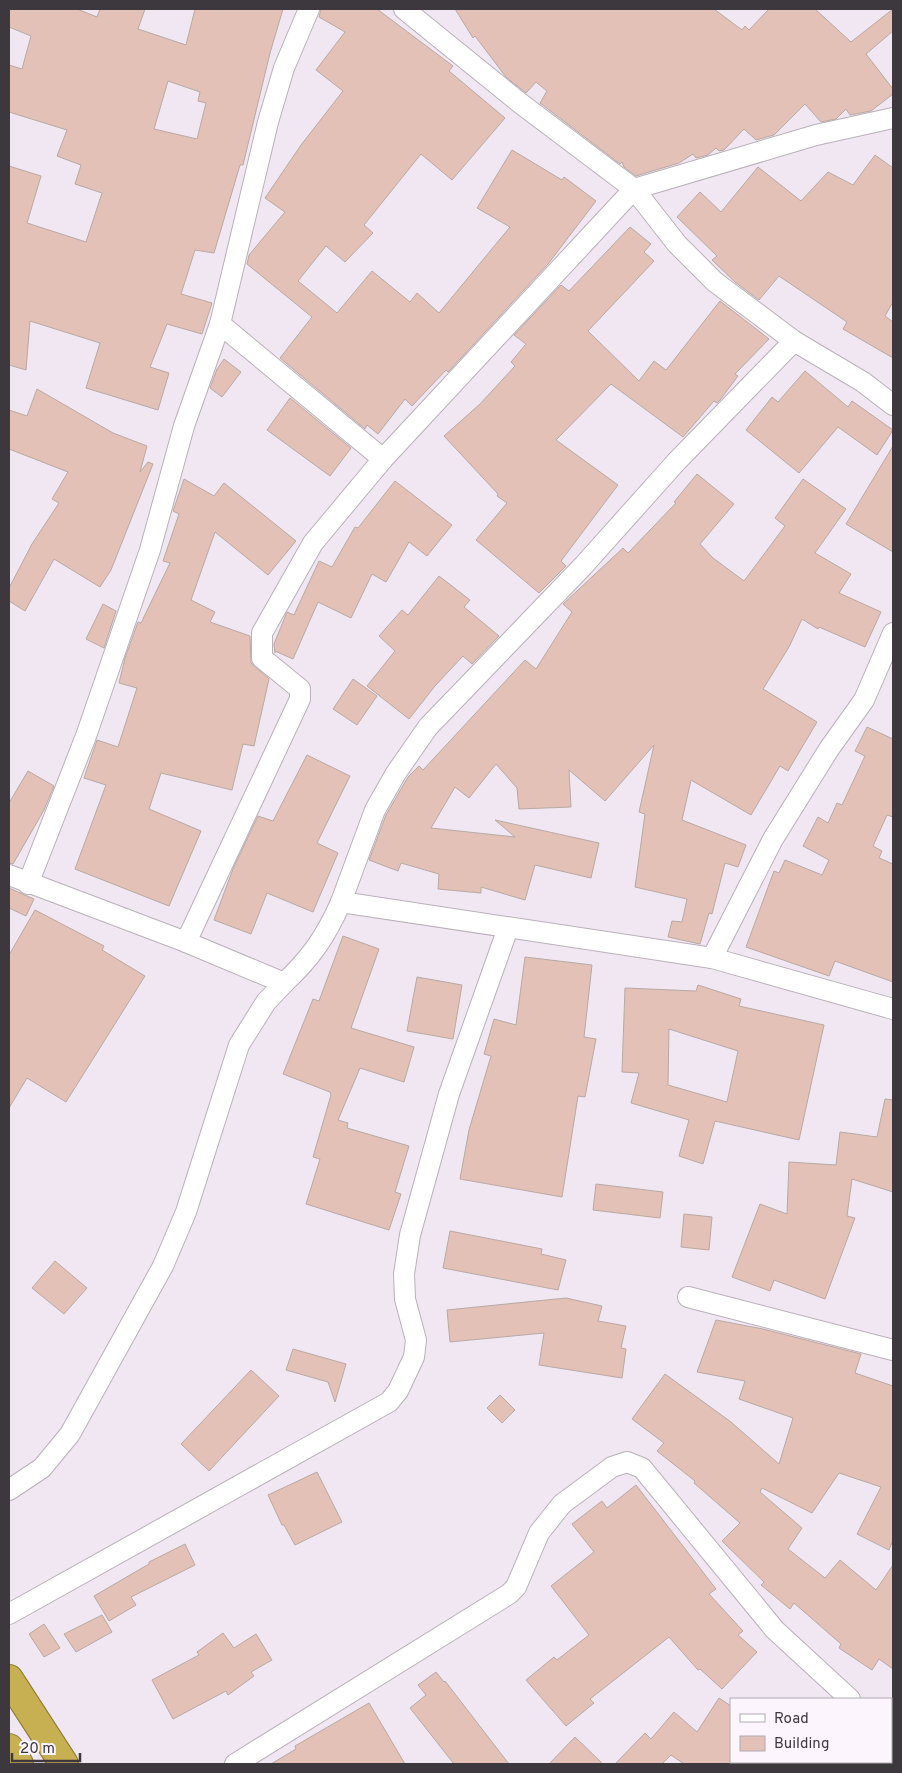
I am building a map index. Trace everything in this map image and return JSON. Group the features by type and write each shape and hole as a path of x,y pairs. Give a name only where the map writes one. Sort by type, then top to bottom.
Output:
{"highway":[{"path":"9,1679 64,1764"},
{"path":"9,1748 19,1764"}],"street":[{"path":"28,884 86,736 150,550 184,426 220,324 268,122 284,68 309,9"},
{"path":"404,9 520,103 634,189 677,244 715,282 794,341 863,382 893,405"},
{"path":"186,942 300,699 300,688 262,658 262,633 313,543 383,459 634,189 816,135 893,118"},
{"path":"220,324 383,459"},
{"path":"9,1490 42,1468 70,1434 163,1266 186,1212 239,1045 266,1002 306,963 326,934 341,902 375,810 396,773 428,727 584,566 677,460 794,341"},
{"path":"712,958 773,839 829,749 864,700 893,632"},
{"path":"9,875 28,884 186,942 284,983"},
{"path":"341,902 712,958 893,1009"},
{"path":"9,1614 389,1402 398,1391 414,1357 416,1340 405,1299 404,1274 410,1235 449,1094 508,928"},
{"path":"688,1297 893,1350"},
{"path":"235,1764 301,1722 414,1655 509,1594 516,1587 539,1532 562,1504 612,1467 627,1462 642,1468 775,1630 849,1698"}],"building":[{"path":"9,9 77,9 97,17 100,9 145,9 138,29 186,45 195,9 283,9 270,53 243,165 240,165 214,253 195,250 181,294 212,303 202,334 167,324 150,367 169,373 158,410 86,388 100,343 30,321 26,370 9,365 9,166 41,176 27,223 86,242 102,193 75,184 81,165 57,156 67,130 9,112 9,65 22,69 31,36 9,27","holes":["168,81 200,92 198,101 206,103 197,139 154,129"]},
{"path":"321,9 377,9 453,66 449,71 505,118 452,180 421,154 364,225 373,233 345,262 326,246 298,281 337,313 372,271 410,302 417,293 439,313 510,227 477,208 512,150 562,180 564,177 596,201 548,264 448,372 446,370 412,406 405,399 378,434 367,425 365,429 280,358 312,317 247,264 249,255 285,212 265,198 301,145 343,91 316,70 345,32 319,17"},
{"path":"455,9 714,9 742,30 745,26 749,30 769,9 815,9 851,42 893,9 893,31 866,54 893,89 893,94 871,111 850,115 846,109 836,119 821,122 805,104 774,135 756,140 744,129 724,150 719,151 716,148 708,155 696,158 693,154 679,163 636,176 624,167 622,162 620,164 540,103 547,91 536,82 526,93 506,77 475,36 473,38"},
{"path":"875,155 893,168 893,302 885,316 893,322 893,358 843,329 847,322 779,276 759,300 735,282 712,260 717,256 677,217 700,192 721,212 758,167 801,201 828,172 853,185"},
{"path":"630,227 651,244 644,252 654,261 588,331 639,381 654,361 666,370 720,301 769,339 735,374 738,376 720,400 717,403 714,401 683,437 611,384 556,440 618,485 561,561 566,566 539,593 476,540 507,503 497,496 498,494 444,436 480,404 515,366 511,362 526,344 514,335 561,285 569,291"},
{"path":"224,359 241,372 222,397 210,388 217,369"},
{"path":"805,371 848,407 852,401 893,430 877,455 838,427 799,473 746,430 772,397 778,402"},
{"path":"37,389 113,433 147,446 140,472 148,462 153,464 111,570 100,587 54,559 25,611 9,601 9,588 32,544 59,503 52,499 68,472 9,449 9,410 27,416"},
{"path":"290,398 351,448 330,476 267,430"},
{"path":"893,446 893,552 846,524"},
{"path":"697,474 734,504 700,544 713,558 744,581 785,526 775,518 803,479 846,509 815,553 851,574 839,593 881,612 865,647 819,627 818,629 802,619 789,647 763,689 817,722 788,771 780,766 751,815 691,780 682,820 746,845 738,867 725,863 712,914 709,913 700,944 668,937 672,921 682,922 687,899 635,887 645,814 639,812 654,745 605,801 569,770 571,807 519,809 517,788 496,764 469,798 455,787 431,828 515,837 495,820 599,843 591,878 535,865 525,900 481,887 481,893 438,889 439,874 401,863 398,871 369,860 386,815 408,777 419,766 423,770 525,660 536,669 572,612 563,604 623,548 628,553 676,503 674,502"},
{"path":"184,479 214,496 224,483 296,541 268,575 215,532 191,600 215,612 210,622 250,636 251,663 269,679 254,746 243,744 232,790 161,773 149,809 201,831 169,906 75,869 106,785 84,778 97,740 118,747 137,688 119,683 125,658 138,622 141,623 170,563 163,561 179,514 173,511"},
{"path":"395,481 452,525 427,556 409,542 386,582 372,574 351,618 318,602 293,659 275,651 275,653 274,644 287,612 294,615 319,561 332,567 355,527 358,528"},
{"path":"439,576 470,600 464,607 499,636 472,664 463,656 435,686 409,719 367,686 395,651 379,636 402,610 408,615"},
{"path":"103,604 116,611 104,648 86,639"},
{"path":"353,679 377,696 357,725 333,709"},
{"path":"867,727 893,739 893,817 887,815 873,846 882,851 879,858 893,864 893,982 835,961 829,976 746,947 774,871 779,873 785,860 822,875 829,860 803,846 818,817 828,823 837,803 842,805 865,756 855,751"},
{"path":"307,755 350,776 317,843 338,853 313,912 267,893 251,934 214,920 233,869 258,816 273,821"},
{"path":"28,771 54,786 44,810 13,864 9,863 9,803"},
{"path":"9,888 34,899 26,916 9,908"},
{"path":"35,910 104,946 102,950 145,976 66,1102 27,1078 9,1108 9,955"},
{"path":"343,936 379,949 351,1028 414,1047 404,1082 360,1068 338,1120 348,1123 347,1128 409,1146 395,1192 401,1194 389,1230 306,1204 320,1159 313,1157 331,1095 330,1092 283,1074 313,999 319,1001"},
{"path":"525,957 592,965 584,1037 596,1039 585,1097 578,1096 562,1197 460,1179 469,1130 491,1056 484,1054 494,1019 516,1025"},
{"path":"417,977 462,985 453,1039 407,1031"},
{"path":"698,985 741,999 739,1006 824,1025 799,1140 715,1121 703,1164 679,1156 689,1120 631,1103 639,1073 622,1072 625,988 696,991","holes":["669,1029 738,1051 727,1102 668,1085"]},
{"path":"885,1099 893,1100 893,1192 852,1179 847,1216 855,1218 825,1299 774,1280 770,1291 732,1277 760,1204 787,1214 789,1162 836,1165 840,1132 877,1137"},
{"path":"596,1184 663,1192 660,1218 593,1210"},
{"path":"684,1214 712,1217 709,1250 681,1247"},
{"path":"450,1231 542,1249 541,1254 566,1260 558,1290 443,1268"},
{"path":"55,1261 87,1288 64,1314 32,1288"},
{"path":"566,1298 602,1306 598,1321 626,1326 621,1348 626,1349 622,1378 539,1365 544,1333 450,1342 447,1310"},
{"path":"716,1320 763,1329 861,1354 855,1373 893,1386 893,1540 889,1550 857,1534 881,1487 839,1473 812,1513 762,1488 760,1492 802,1528 788,1549 825,1578 840,1560 876,1590 893,1565 893,1669 879,1659 872,1670 839,1648 841,1644 794,1603 790,1609 761,1585 764,1582 722,1541 740,1523 694,1483 695,1481 657,1451 664,1443 632,1419 665,1374 731,1422 779,1464 793,1418 739,1399 745,1381 697,1372"},
{"path":"293,1349 346,1364 335,1402 328,1382 286,1370"},
{"path":"251,1370 279,1396 209,1471 181,1444"},
{"path":"500,1395 515,1410 502,1423 487,1408"},
{"path":"317,1472 342,1522 295,1545 284,1525 282,1525 268,1495"},
{"path":"636,1485 716,1589 709,1594 743,1631 738,1635 757,1652 722,1689 700,1669 698,1670 669,1637 590,1699 594,1703 566,1726 526,1680 554,1657 557,1660 589,1635 551,1586 594,1552 572,1524 602,1501 607,1508"},
{"path":"185,1544 195,1565 131,1597 136,1605 109,1621 94,1596 149,1564 149,1562"},
{"path":"102,1615 112,1632 76,1652 64,1634"},
{"path":"44,1624 60,1648 44,1657 29,1634"},
{"path":"223,1633 234,1648 256,1634 272,1660 251,1672 254,1676 228,1695 226,1691 173,1719 152,1680 199,1655 197,1652"},
{"path":"436,1672 509,1764 454,1764 410,1708 426,1695 418,1685"},
{"path":"719,1698 730,1705 731,1764 684,1764 671,1755 662,1764 615,1764 645,1733 651,1739 674,1712 697,1732"},
{"path":"369,1703 405,1764 271,1764 296,1749 295,1746"},
{"path":"575,1737 603,1764 549,1764"}]}
